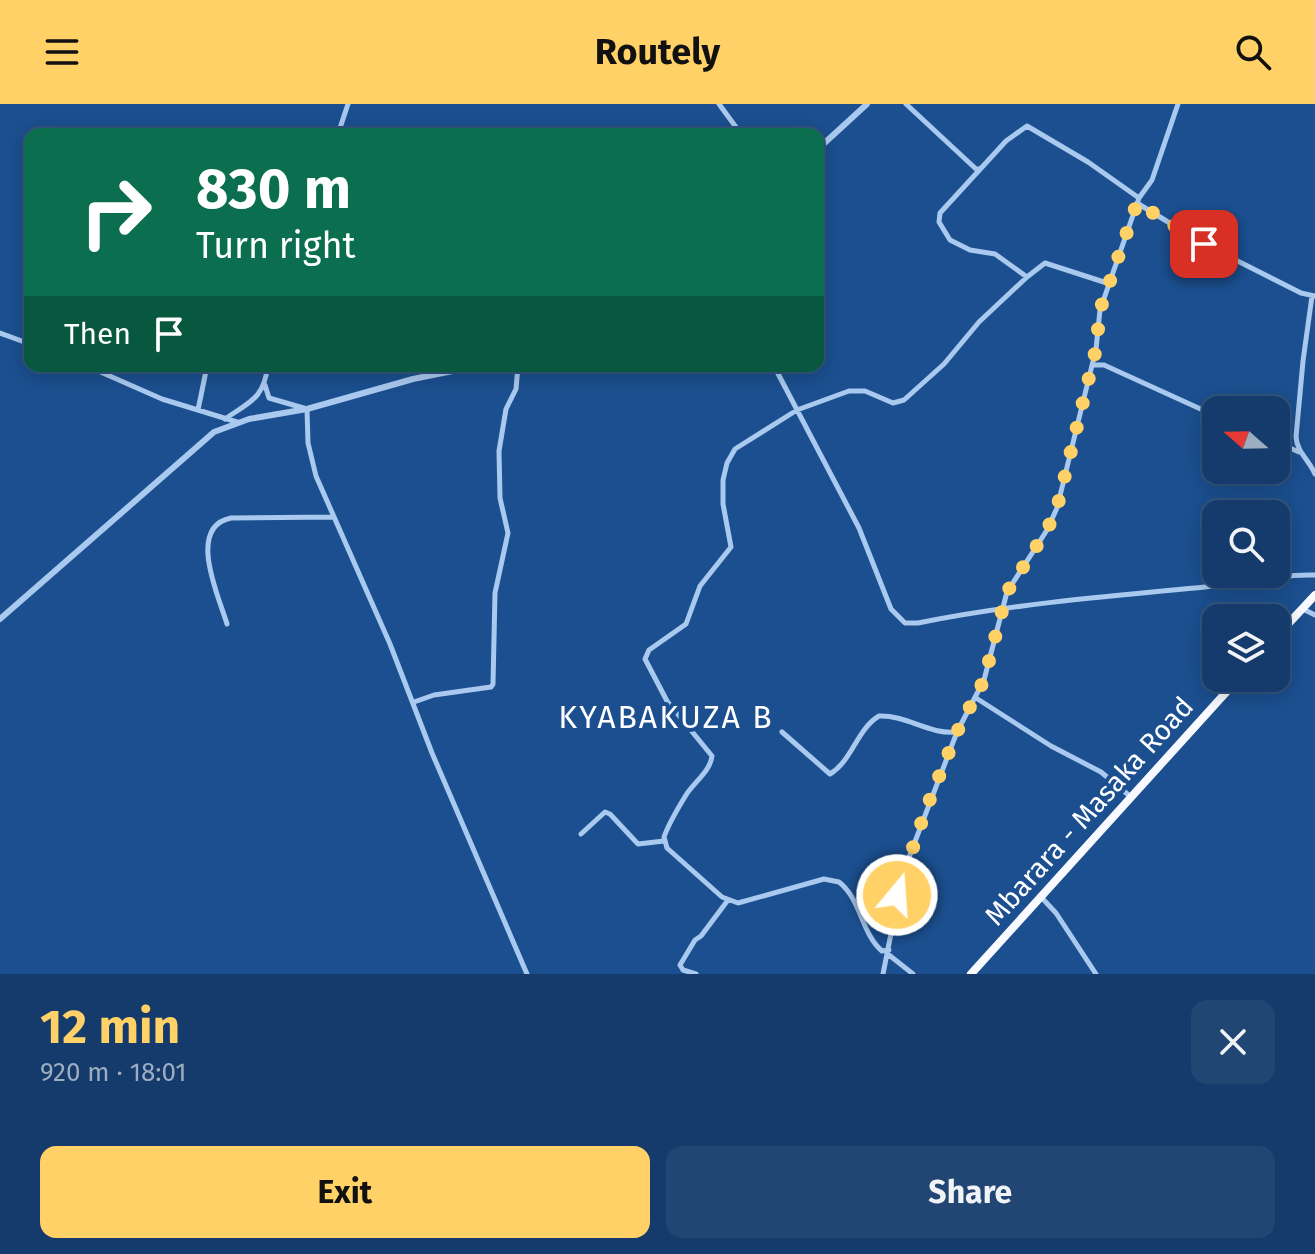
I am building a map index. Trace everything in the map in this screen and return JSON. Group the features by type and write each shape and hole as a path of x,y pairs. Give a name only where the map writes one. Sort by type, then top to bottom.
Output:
{"highway":[{"path":"1290,621 1315,595"},
{"name":"Mbarara - Masaka Road","path":"971,974 1226,692"}],"street":[{"path":"340,128 348,104"},
{"path":"719,104 737,128"},
{"path":"824,143 867,104"},
{"path":"906,104 976,169 980,169"},
{"path":"883,974 903,873 957,732 984,680 1007,592 1047,530 1057,508 1096,349 1098,320 1138,200 1152,180 1178,104"},
{"path":"1027,277 995,254 961,247 950,240 939,222 942,210 980,169 1022,128 1032,127 1204,244 1301,293 1314,296 1304,352 1296,437 1300,452"},
{"path":"913,974 888,952 877,947 849,893 836,880 824,879 745,903 728,900 703,882 667,848 664,841 667,828 686,795 713,759 667,701 646,664 646,655 686,624 700,586 731,547 723,504 723,480 735,449 797,410 857,389 893,403 904,400 944,364 979,322 1045,263 1110,284"},
{"path":"0,333 24,342"},
{"path":"1096,349 1104,365"},
{"path":"1092,365 1104,365 1202,410"},
{"path":"101,372 162,399 237,422"},
{"path":"198,410 206,372"},
{"path":"224,419 257,397 265,385 267,372"},
{"path":"0,619 205,438 225,425 307,409 447,372"},
{"path":"414,702 434,695 491,687 493,684 495,593 508,533 500,498 499,451 506,409 516,389 517,372"},
{"path":"777,372 859,528 891,609 905,623 1002,607 1315,575"},
{"path":"265,385 269,398 307,409"},
{"path":"307,409 311,462 527,974"},
{"path":"1290,448 1310,461 1315,474"},
{"path":"227,624 207,553 207,542 219,523 231,518 334,517"},
{"path":"1302,608 1315,615"},
{"path":"976,698 1051,746 1101,772 1131,797"},
{"path":"782,732 830,774 840,767 870,722 879,716 900,719 942,734 957,732"},
{"path":"581,834 605,812 640,845 664,841"},
{"path":"1041,897 1056,913 1096,974"},
{"path":"696,974 680,967 682,961 728,900"}],"district":[{"name":"KYABAKUZA B","path":"666,717"}],"route":[{"path":"897,895 926,809 957,732 984,680 1007,592 1047,530 1057,508 1096,349 1100,310 1137,203 1204,244"}]}
